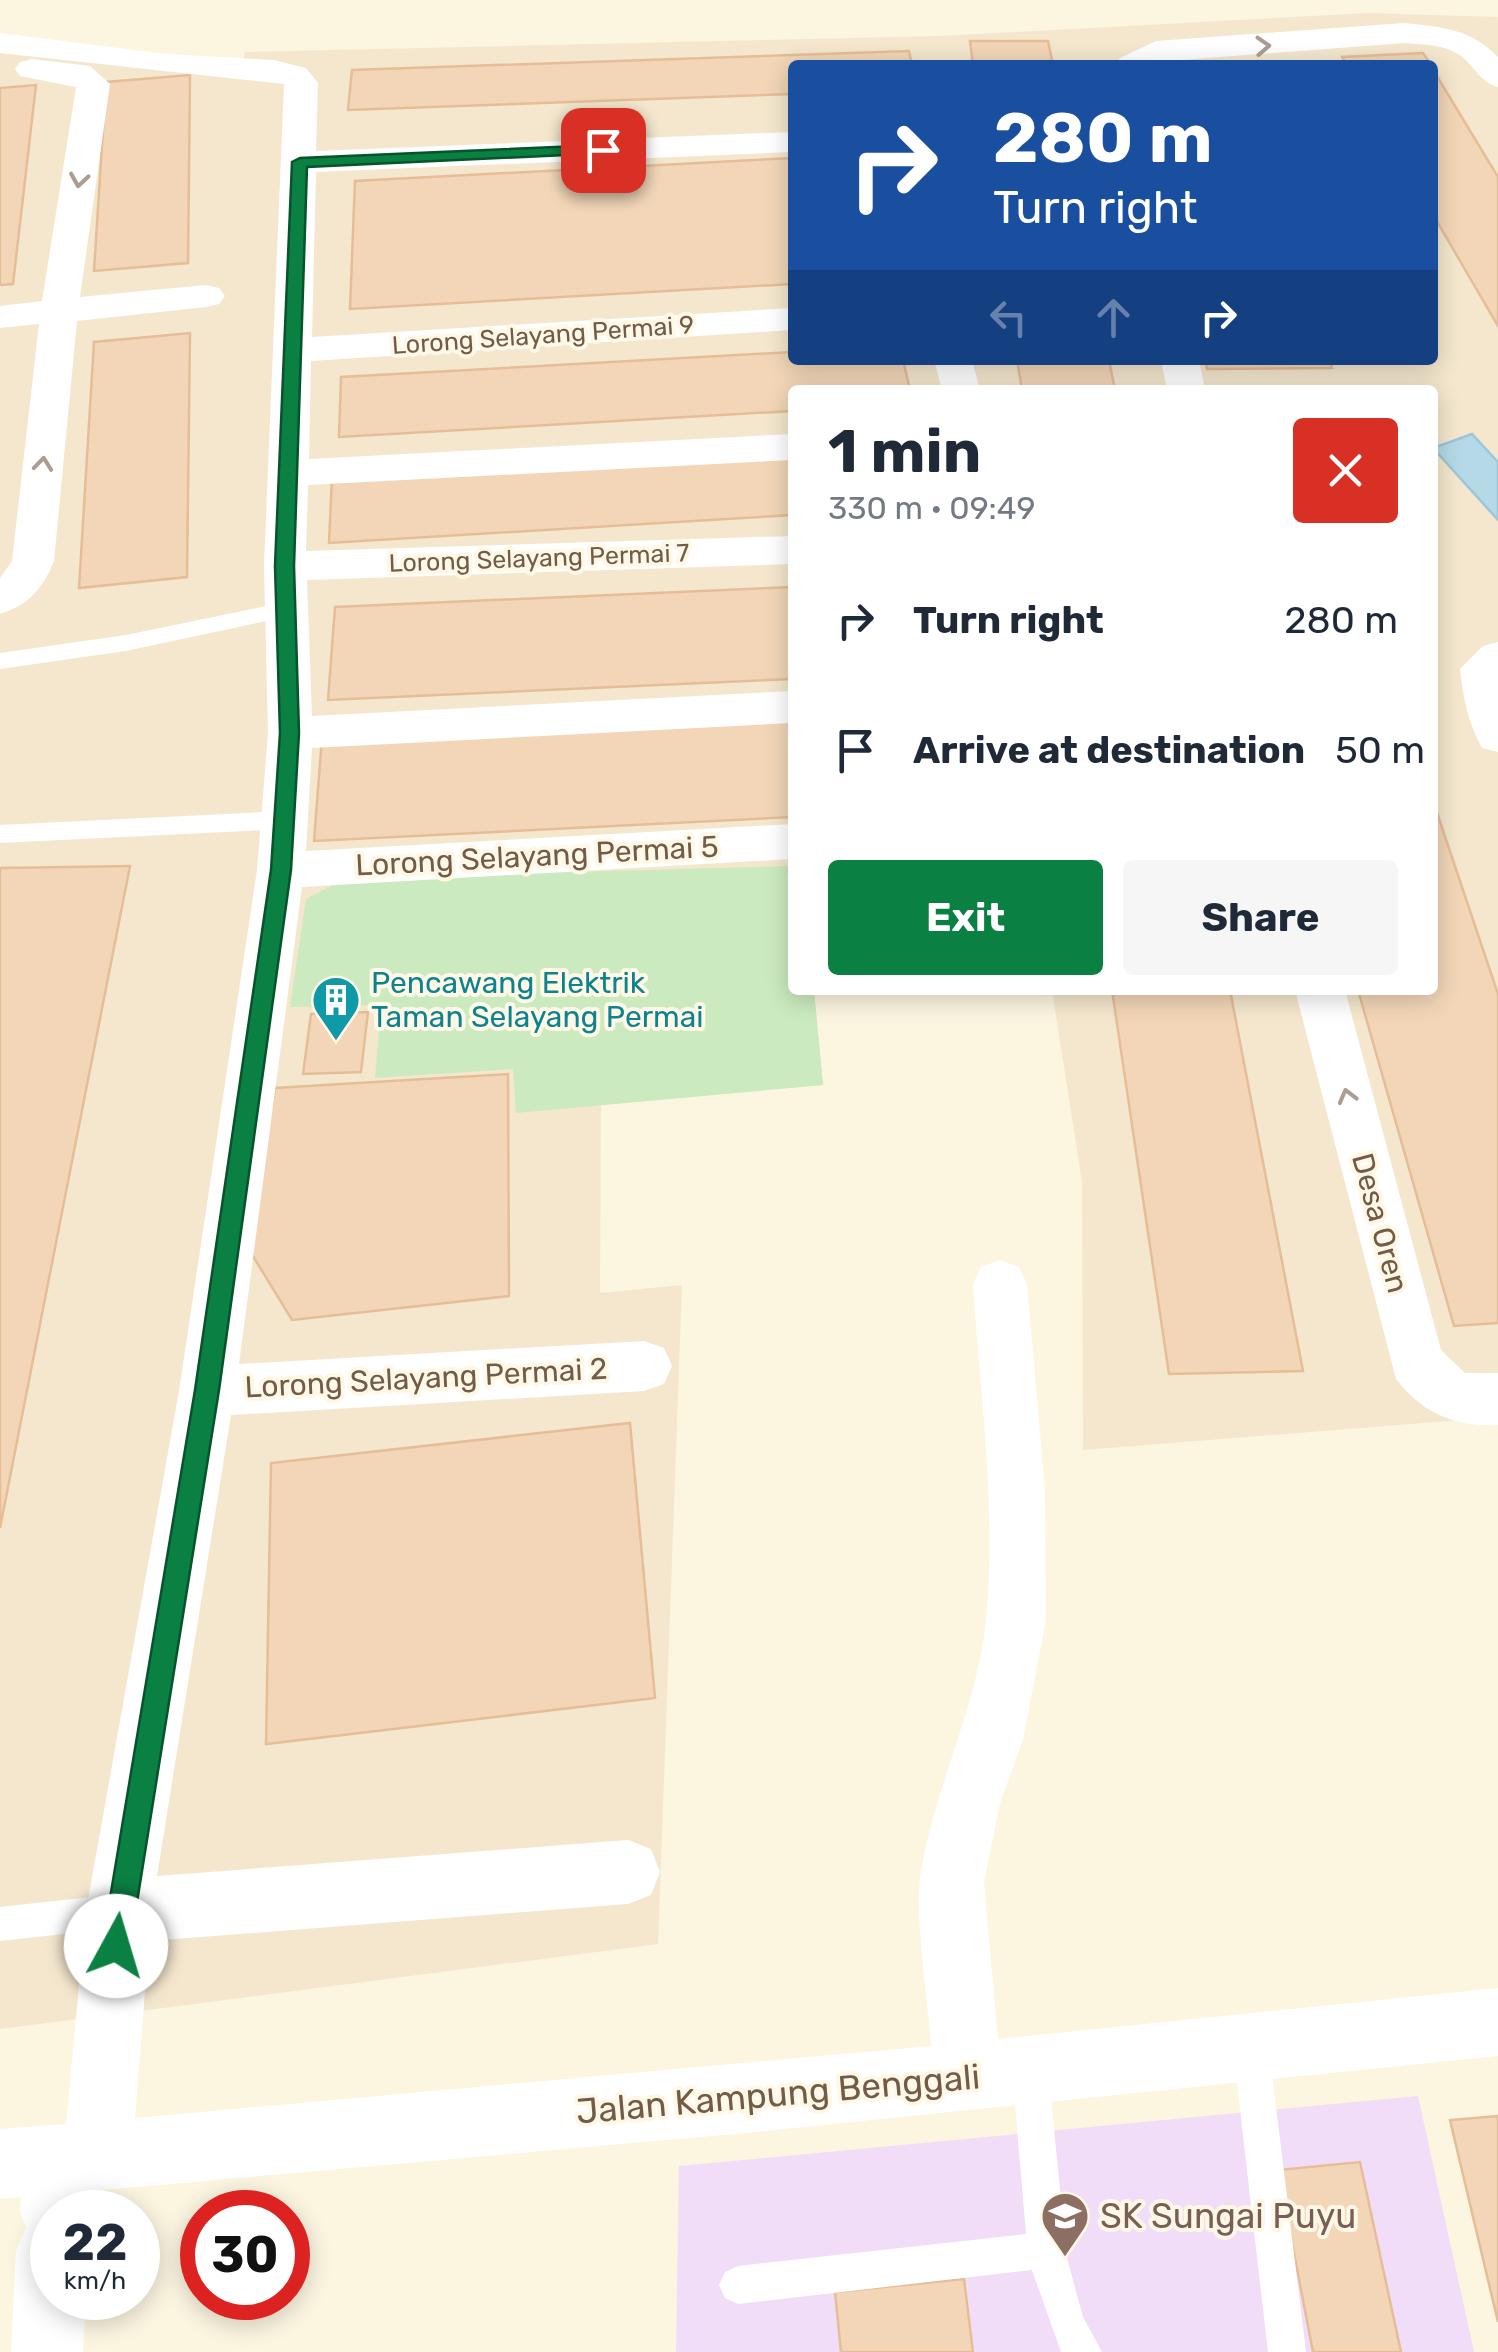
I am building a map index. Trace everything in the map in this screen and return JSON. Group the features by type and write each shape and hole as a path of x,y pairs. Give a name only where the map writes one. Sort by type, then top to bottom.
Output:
{"street":[{"path":"1141,60 1156,51 1405,33 1448,37 1472,49 1498,77"},
{"path":"0,43 294,75 301,84 285,588 290,733 283,845 207,1390 119,1911 53,2172"},
{"path":"0,71 55,68 78,73 93,84 59,312 33,560 25,581 0,599"},
{"path":"300,162 788,142"},
{"path":"0,317 206,296"},
{"name":"Lorong Selayang Permai 9","path":"294,350 788,319"},
{"path":"291,473 788,447"},
{"name":"Lorong Selayang Permai 7","path":"285,588 788,550"},
{"path":"1498,657 1482,669 1485,700 1498,736"},
{"path":"290,733 788,707"},
{"name":"Lorong Selayang Permai 5","path":"283,845 788,842"},
{"name":"Desa Oren","path":"1321,995 1416,1361 1436,1388 1473,1402 1498,1400"},
{"path":"999,2074 952,1882 968,1803 992,1740 1016,1620 1016,1490 1000,1284"},
{"name":"Lorong Selayang Permai 2","path":"207,1390 644,1366"},
{"path":"119,1911 628,1872"},
{"name":"Jalan Kampung Benggali","path":"53,2172 1498,2022"},
{"path":"46,2352 48,2320"}],"lane":[{"path":"0,661 126,642 285,588"},
{"path":"0,834 283,845"},
{"path":"0,1924 119,1911"},
{"path":"1251,2049 1286,2352"},
{"path":"999,2074 1068,2335 1082,2352"},
{"path":"738,2286 1047,2250"}],"shaded area":[{"path":"1367,13 1498,17 1498,1417 1083,1450 1082,1182 1053,995 1438,995 1438,385 788,385 788,995 814,995 823,1085 601,1104 600,1293 682,1285 658,1944 0,2029 0,46 243,64 245,52 941,36"},
{"name":"SK Sungai Puyu","path":"1418,2096 1474,2352 676,2352 679,2166"}],"green space":[{"path":"788,866 788,995 814,995 823,1085 516,1113 513,1069 375,1078 381,1005 290,1007 306,899 346,878"}],"water":[{"path":"1472,434 1498,462 1498,520 1438,454 1438,446"}],"building":[{"path":"970,41 1048,41 1052,60 972,60"},
{"path":"909,51 911,60 788,60 788,94 348,110 352,70"},
{"path":"1423,53 1428,60 1344,60 1342,57"},
{"path":"190,75 188,263 94,271 106,82"},
{"path":"1438,78 1498,177 1498,326 1438,223"},
{"path":"36,85 13,284 0,285 0,88"},
{"path":"788,158 788,284 350,309 355,181"},
{"path":"190,333 187,577 79,588 94,342"},
{"path":"788,352 788,365 904,365 909,385 788,385 788,411 339,437 341,377"},
{"path":"1018,365 1110,365 1114,385 1021,385"},
{"path":"1206,365 1332,368 1207,369"},
{"path":"788,450 788,515 329,543 332,477"},
{"path":"788,587 788,679 328,700 335,607"},
{"path":"788,715 788,817 314,841 322,738"},
{"path":"1438,816 1498,994 1498,1323 1454,1326 1359,995 1438,995"},
{"path":"130,866 0,1528 0,868"},
{"path":"1113,995 1231,995 1303,1371 1169,1374"},
{"name":"Pencawang Elektrik Taman Selayang Permai","path":"368,1012 361,1072 303,1074 311,1014"},
{"path":"508,1074 509,1296 292,1320 248,1248 275,1088"},
{"path":"630,1423 655,1698 266,1744 271,1463"},
{"path":"1498,2116 1498,2322 1450,2120"},
{"path":"1360,2162 1401,2352 1313,2352 1278,2170"},
{"path":"964,2279 973,2352 841,2352 835,2292"}],"place":[{"name":"Pencawang Elektrik Taman Selayang Permai","path":"336,1042"},
{"name":"SK Sungai Puyu","path":"1065,2258"}],"route":[{"path":"116,1946 207,1390 281,870 290,733 284,566 291,473 300,162 603,150"}]}
